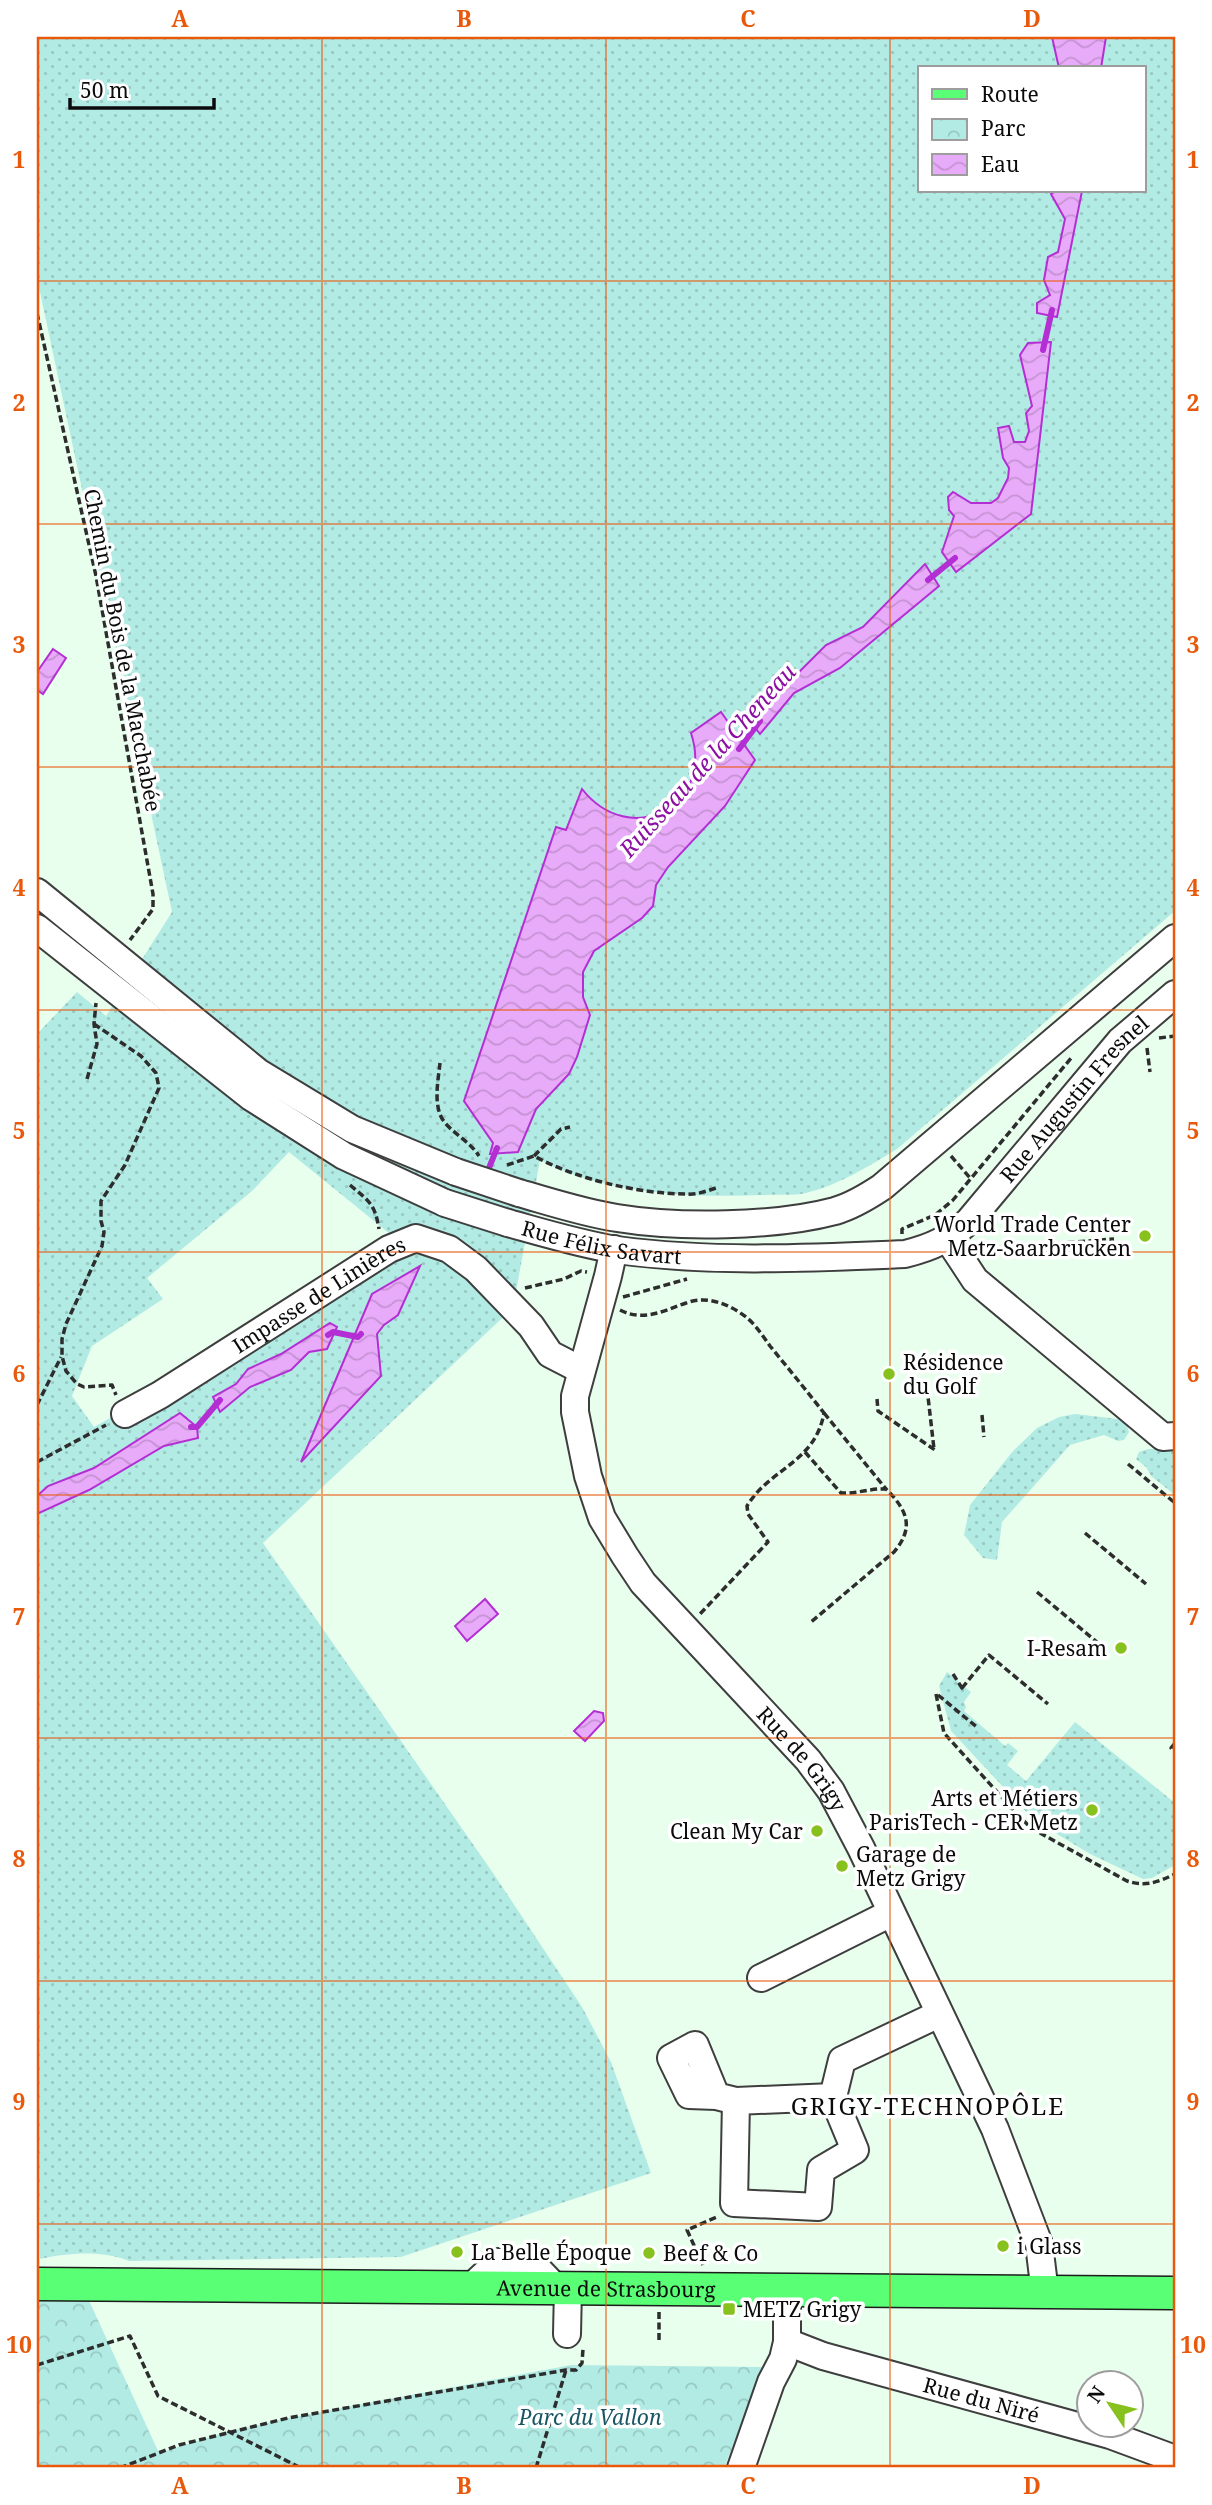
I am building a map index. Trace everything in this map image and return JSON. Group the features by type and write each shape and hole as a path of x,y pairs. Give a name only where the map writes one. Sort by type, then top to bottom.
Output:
{"main road":[{"name":"Avenue de Strasbourg","path":"37,2284 1175,2293"}],"street":[{"path":"37,892 258,1072 352,1129 456,1172 519,1193 617,1218 669,1224 779,1220 835,1211 861,1201 882,1187 1175,938"},
{"name":"Rue Félix Savart","path":"37,928 251,1097 344,1156 445,1203 508,1223 614,1249 690,1258 763,1260 905,1254 948,1239"},
{"name":"Rue Augustin Fresnel","path":"948,1239 969,1221 991,1196 1120,1041 1175,994"},
{"name":"Impasse de Linières","path":"125,1414 160,1395 389,1249 416,1238 449,1249 477,1269 531,1326 550,1354 581,1370"},
{"path":"948,1239 975,1280 1163,1437 1175,1436"},
{"name":"Rue de Grigy","path":"614,1249 575,1396 575,1412 587,1476 602,1518 643,1583 808,1760 831,1791 861,1848 1000,2141 1039,2244 1045,2293"},
{"path":"761,1978 891,1913"},
{"path":"833,2097 726,2098 734,2203 818,2207 821,2170 855,2150 833,2097 842,2060 939,2014"},
{"path":"562,2288 575,2337"},
{"path":"741,2468 771,2382 783,2359 787,2342 787,2289"},
{"name":"Rue du Niré","path":"787,2342 823,2356 1110,2435 1175,2459"}],"path":[{"name":"Chemin du Bois de la Macchabée","path":"37,313 96,576 153,894 153,909 117,958"},
{"path":"87,1079 97,1044 94,1024 97,1005 93,999"},
{"path":"37,1462 125,1414 111,1385 84,1387 77,1384 66,1371 62,1356 62,1339 66,1324 102,1246 104,1232 101,1201 125,1165 159,1088 156,1073 141,1056 94,1024"},
{"path":"1147,1039 1150,1072"},
{"path":"905,1254 902,1229 935,1216 971,1180 1077,1051"},
{"path":"440,1063 439,1113 446,1124 468,1142 482,1160"},
{"path":"506,1165 534,1156 561,1129 570,1126"},
{"path":"937,1140 971,1180"},
{"path":"534,1156 557,1169 647,1191 690,1195 719,1187"},
{"path":"348,1184 371,1202 376,1212 380,1237 389,1249"},
{"path":"966,1268 996,1248 1114,1239"},
{"path":"497,1290 552,1282 581,1271 608,1276"},
{"path":"601,1304 690,1279"},
{"path":"601,1304 630,1315 645,1316 689,1301 708,1300 727,1304 748,1318 894,1497 905,1516 905,1539 894,1552 811,1622"},
{"path":"37,1405 62,1356"},
{"path":"877,1399 878,1410 934,1450 927,1388"},
{"path":"686,1628 768,1542 748,1514 747,1506 754,1494 815,1441 824,1413"},
{"path":"982,1415 984,1437"},
{"path":"805,1452 841,1493 855,1494 886,1489"},
{"path":"1128,1464 1175,1503"},
{"path":"1085,1533 1146,1584"},
{"path":"1037,1592 1098,1643"},
{"path":"953,1674 964,1687 989,1655 1048,1704"},
{"path":"978,1728 936,1694 944,1733 1031,1828 1127,1881 1140,1885 1153,1884 1175,1874"},
{"path":"1175,1743 1171,1748 1175,1751"},
{"path":"704,2288 702,2263 687,2230 727,2213 739,2203"},
{"path":"37,2365 130,2336 158,2396 301,2468"},
{"path":"120,2468 179,2445 288,2418 576,2370 582,2363 575,2337"},
{"path":"536,2468 566,2370"}],"green space":[{"path":"37,37 1175,37 1175,911 897,1149 830,1185 796,1194 678,1194 620,1187 565,1171 540,1160 513,1308 263,1543 493,1873 582,2007 611,2062 651,2173 401,2257 129,2261 108,2255 85,2254 40,2259 37,2042 37,1034 77,992 106,1016 172,912 37,278","holes":["289,1152 395,1238 159,1391 94,1427 72,1396 92,1346 163,1299 147,1278 252,1191"]},
{"path":"1075,1414 1118,1419 1127,1425 1129,1432 1124,1440 1118,1441 1104,1435 1070,1445 1002,1522 997,1560 983,1558 964,1535 970,1505 1013,1451 1037,1428 1059,1417"},
{"path":"1148,1449 1175,1449 1175,1495 1151,1476 1146,1467 1136,1459 1139,1452"},
{"path":"947,1672 971,1692 964,1702 964,1711 1005,1746 1008,1743 1018,1751 1007,1765 1026,1781 1075,1722 1175,1803 1175,1865 1152,1878 1143,1879 1090,1854 1034,1820 951,1731 939,1686"},
{"name":"Parc du Vallon","path":"37,2294 86,2294 159,2453 226,2432 288,2418 571,2365 765,2367 724,2468 37,2468"}],"water":[{"path":"1052,37 1106,37 1101,66 1059,66"},
{"path":"1082,192 1057,317 1037,313 1037,303 1050,295 1044,280 1048,257 1058,252 1065,219 1051,194"},
{"path":"1051,342 1031,514 956,572 942,552 954,516 949,510 948,497 953,492 971,503 991,503 998,498 1008,478 1009,468 1003,458 998,428 1009,426 1014,442 1025,442 1029,431 1026,413 1032,406 1020,355 1028,343"},
{"path":"925,564 939,586 840,668 794,693 760,734 750,721 826,645 863,627"},
{"path":"53,649 66,658 43,694 37,690 37,672"},
{"path":"721,712 755,760 725,806 668,867 656,885 653,906 642,918 594,951 583,972 583,997 590,1015 569,1074 536,1109 518,1152 490,1154 493,1143 464,1101 556,827 566,830 582,789 601,807 623,816 644,817 664,811 680,799 691,781 695,759 691,733"},
{"path":"420,1266 398,1315 377,1334 381,1376 301,1462 372,1294"},
{"path":"330,1323 337,1327 327,1349 309,1352 291,1370 250,1387 220,1412 213,1397 236,1384 248,1369 281,1354"},
{"path":"180,1413 197,1427 198,1438 164,1446 89,1490 37,1514 37,1496 48,1486 94,1468"},
{"path":"485,1599 498,1614 467,1641 455,1626"},
{"path":"594,1711 603,1713 604,1721 585,1741 574,1731"}],"waterway":[{"name":"Ruisseau de la Cheneau","path":"1043,350 1052,310"},
{"name":"Ruisseau de la Cheneau","path":"928,580 955,558"},
{"name":"Ruisseau de la Cheneau","path":"739,749 760,721"},
{"name":"Ruisseau de la Cheneau","path":"489,1168 497,1148"},
{"name":"Ruisseau de la Cheneau","path":"328,1335 333,1332 358,1337 361,1334"},
{"name":"Ruisseau de la Cheneau","path":"191,1427 197,1427 220,1400"}],"place":[{"name":"World Trade Center Metz-Saarbrucken","path":"1145,1236"},
{"name":"Résidence du Golf","path":"889,1374"},
{"name":"I-Resam","path":"1121,1648"},
{"name":"Arts et Métiers ParisTech - CER Metz","path":"1092,1810"},
{"name":"Clean My Car","path":"817,1831"},
{"name":"Garage de Metz Grigy","path":"842,1866"},
{"name":"i Glass","path":"1003,2246"},
{"name":"La Belle Époque","path":"457,2252"},
{"name":"Beef & Co","path":"649,2253"},
{"name":"METZ Grigy","path":"729,2309"}],"district":[{"name":"GRIGY-TECHNOPÔLE","path":"928,2105"}]}
